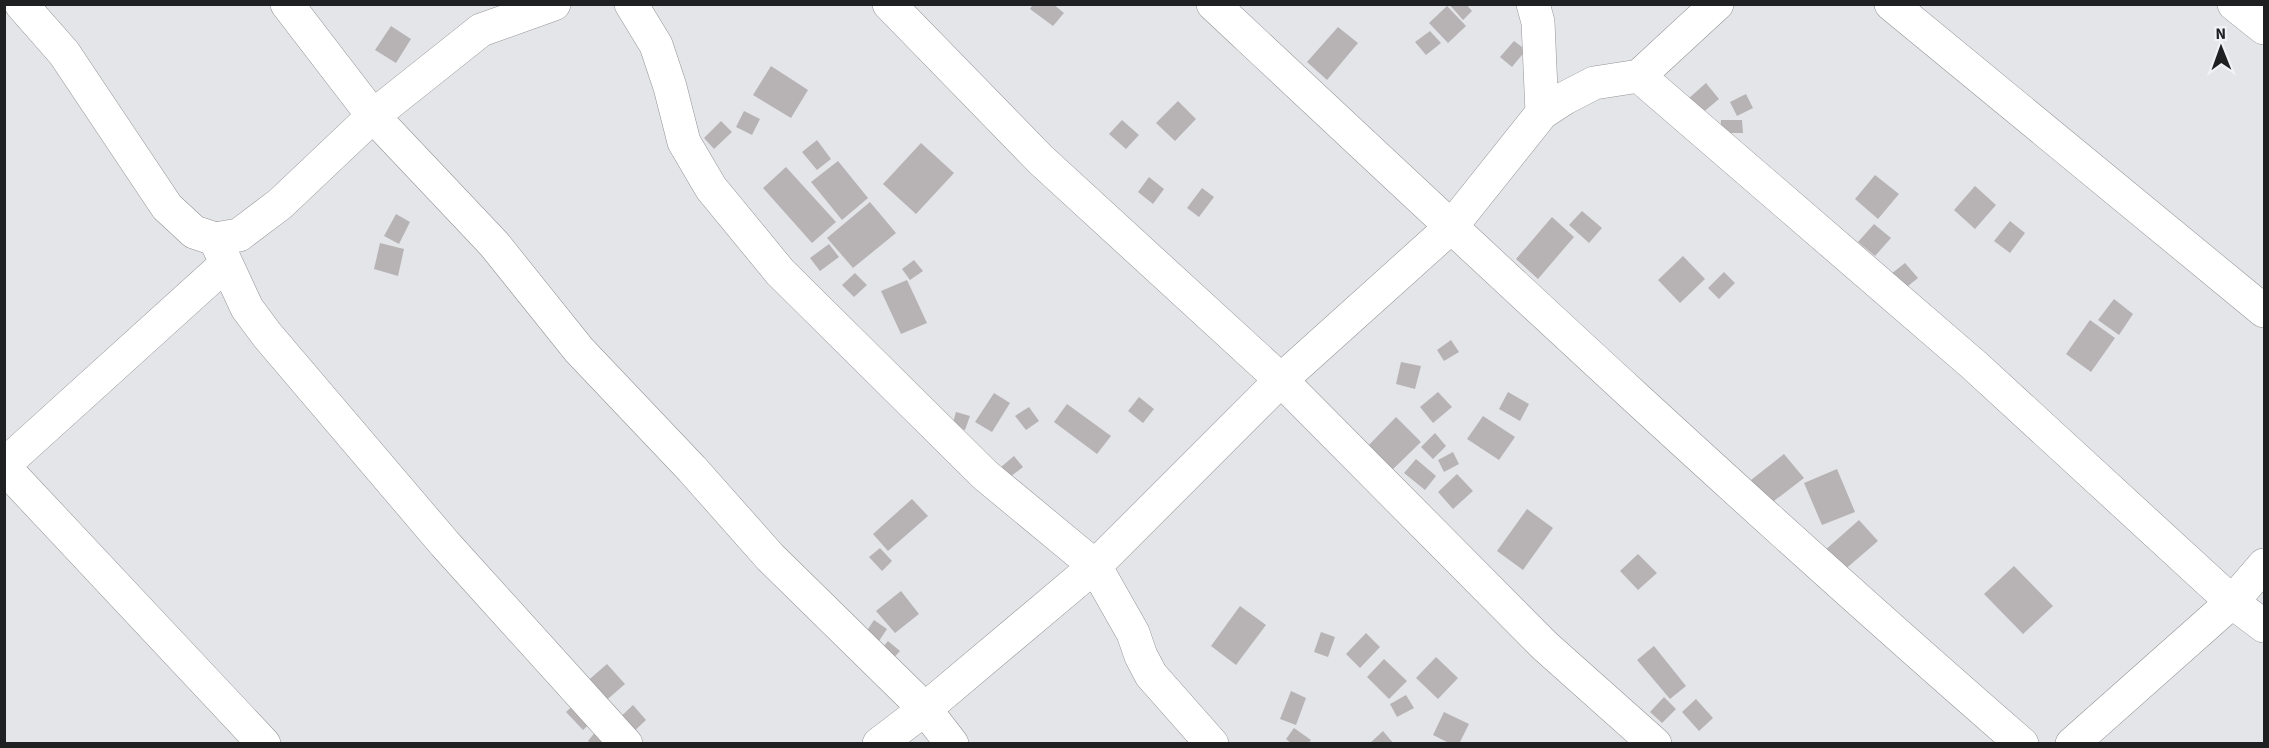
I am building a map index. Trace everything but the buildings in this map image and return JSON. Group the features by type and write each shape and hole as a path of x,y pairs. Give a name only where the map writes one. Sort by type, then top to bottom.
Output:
{"street":[{"path":"21,4 64,53 167,207 220,252 247,308 267,335 445,544 626,744"},
{"path":"287,4 373,116 494,244 579,350 692,469 770,557 925,709 952,744"},
{"path":"264,744 4,466 220,252 280,204 373,116 481,30 554,4"},
{"path":"632,4 656,45 670,87 684,142 711,188 773,263 985,475 1095,566 1133,633 1151,675 1212,744"},
{"path":"889,4 1041,160 1281,380 1545,646 1655,744"},
{"path":"1213,4 1451,227 1916,652 2022,744"},
{"path":"1533,4 1538,22 1542,113"},
{"path":"879,744 925,709 1095,566 1281,380 1451,227 1542,113 1594,83 1639,76 1717,4"},
{"path":"1892,4 2265,311"},
{"path":"2234,4 2265,28"},
{"path":"1639,76 1974,365 2232,602 2265,626"},
{"path":"2072,744 2232,602 2265,565"}]}
